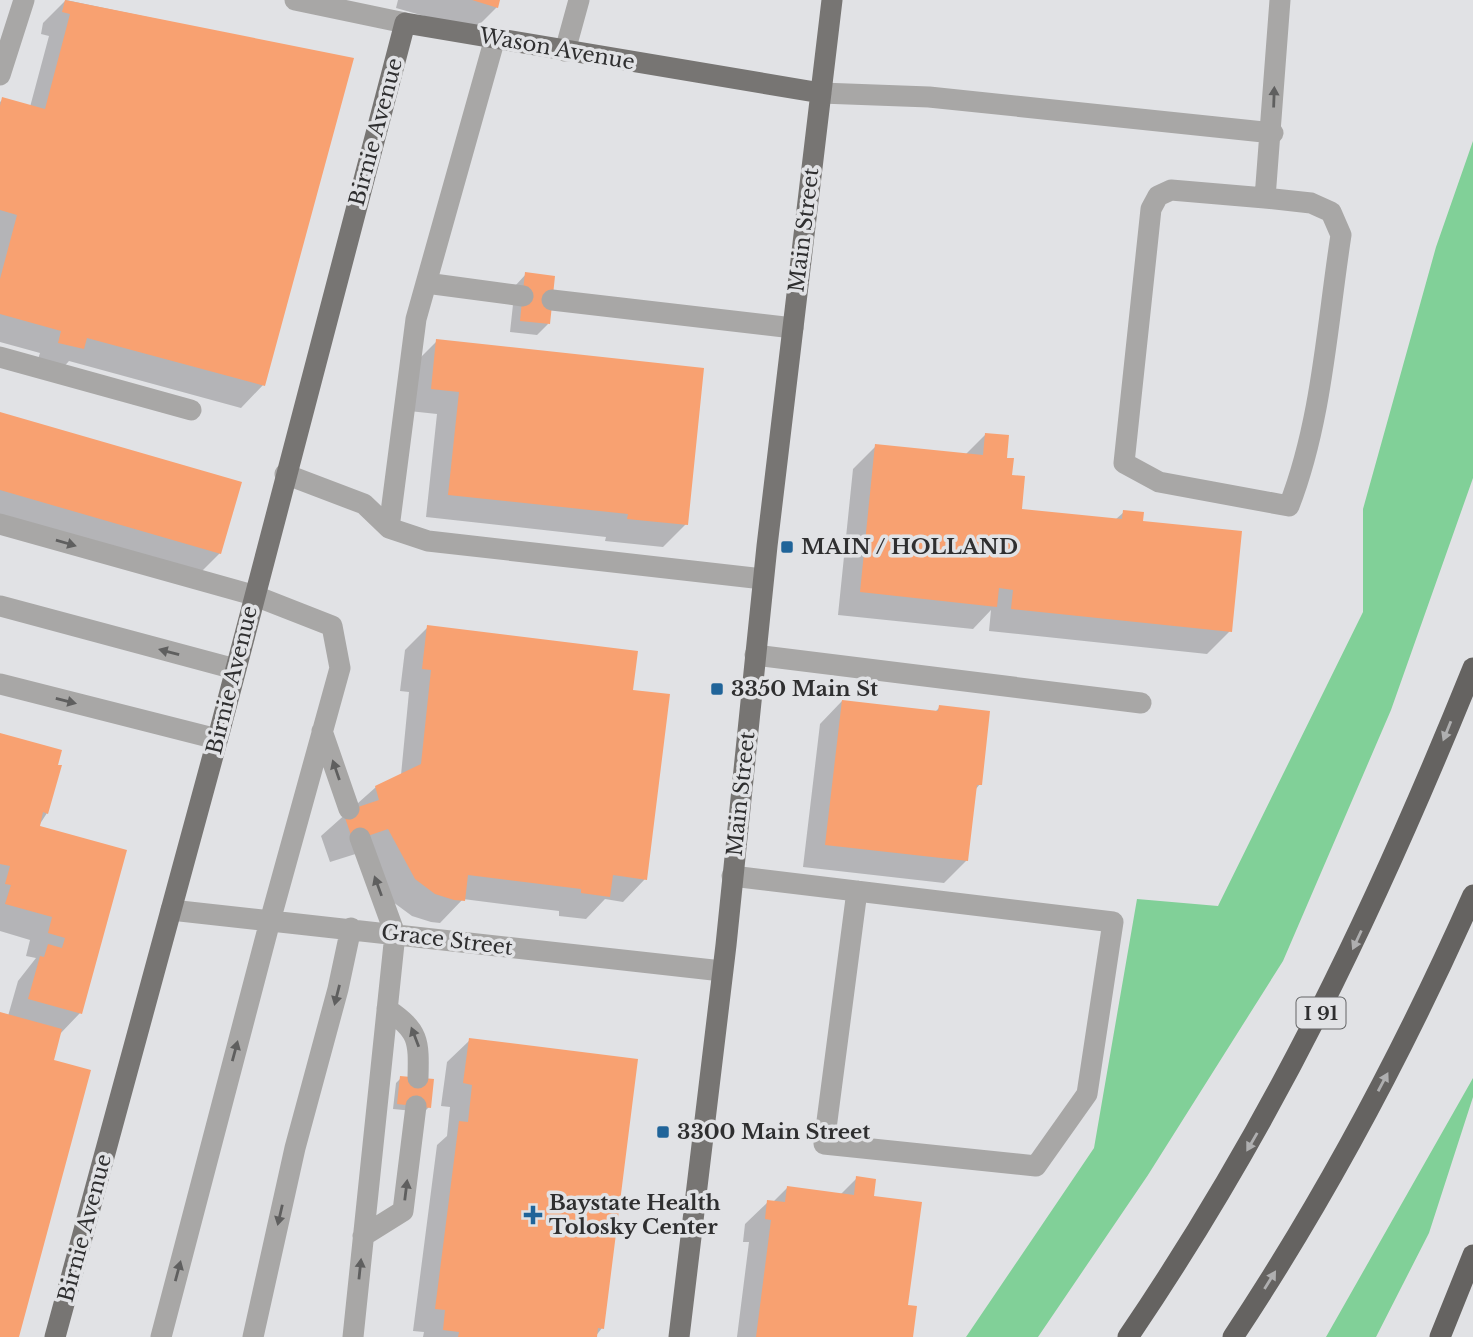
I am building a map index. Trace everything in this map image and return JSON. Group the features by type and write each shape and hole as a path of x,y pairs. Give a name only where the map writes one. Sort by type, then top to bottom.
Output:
{"highway":[{"name":"I 91","path":"1128,1337 1203,1225 1307,1040 1401,842 1473,668"},
{"path":"1233,1337 1350,1142 1411,1027 1473,895"},
{"path":"1440,1334 1473,1255"}],"main road":[{"name":"Main Street","path":"679,1337 722,971 763,579 832,0"},
{"name":"Wason Avenue","path":"405,23 821,93"},
{"name":"Birnie Avenue","path":"55,1337 218,739 253,595 405,23"}],"street":[{"path":"0,75 24,0"},
{"name":"Wason Avenue","path":"295,0 346,5 405,23"},
{"path":"565,51 579,0"},
{"path":"1265,198 1273,133 1280,0"},
{"path":"389,528 416,319 495,38"},
{"path":"821,93 953,99 1273,133"},
{"path":"1171,190 1265,198 1311,203 1331,212 1341,235 1310,433 1302,471 1289,506 1159,482 1124,463 1151,209 1158,195 1171,190"},
{"path":"426,283 523,296"},
{"path":"552,300 793,328"},
{"path":"0,357 191,410"},
{"path":"285,474 364,504 389,528 428,541 763,579"},
{"path":"0,524 253,595 332,626 340,668 270,920 160,1337"},
{"path":"0,606 235,669"},
{"path":"755,655 1141,703"},
{"path":"0,684 218,739"},
{"path":"322,731 349,810"},
{"path":"353,1337 395,934 360,838"},
{"path":"732,876 857,891 1113,922 1087,1094 1036,1167 824,1144 857,891"},
{"name":"Grace Street","path":"172,910 722,971"},
{"path":"253,1337 295,1148 338,989 351,928"},
{"path":"387,1009 410,1024 419,1044 418,1077"},
{"path":"363,1236 403,1211 416,1106"}],"green space":[{"path":"1473,141 1473,478 1391,710 1283,961 1148,1175 1038,1337 966,1337 1094,1148 1137,899 1218,906 1363,612 1363,509 1436,247"},
{"path":"1473,1078 1473,1097 1429,1233 1376,1337 1326,1337"}],"building":[{"path":"65,0 354,58 265,386 87,338 84,349 58,343 61,331 0,314 0,279 17,215 0,210 0,106 2,97 45,109 70,14 62,12"},
{"path":"472,0 500,0 498,8"},
{"path":"525,272 555,276 550,324 520,321"},
{"path":"436,339 704,368 688,525 627,519 628,514 448,495 459,392 431,389"},
{"path":"0,412 242,482 221,554 0,490"},
{"path":"985,433 1009,435 1007,458 1014,458 1012,475 1025,476 1022,509 1122,519 1123,510 1144,512 1143,521 1242,531 1232,632 1011,609 1013,590 999,588 997,607 860,592 875,444 983,455"},
{"path":"427,625 638,651 633,690 670,694 647,880 613,875 610,897 581,893 581,889 468,875 465,901 454,900 435,894 415,879 388,829 353,841 343,812 379,800 375,786 421,764 431,670 422,669"},
{"path":"842,700 938,711 939,705 990,711 982,785 977,785 968,861 825,845"},
{"path":"0,733 62,750 58,765 62,765 48,814 43,812 40,826 127,850 82,1014 28,999 40,956 44,957 48,944 62,948 65,938 48,933 52,917 5,904 11,885 5,884 10,866 0,864"},
{"path":"0,1012 62,1029 54,1060 91,1070 19,1337 0,1337"},
{"name":"Baystate Health Tolosky Center","path":"469,1038 638,1059 604,1329 598,1328 597,1337 458,1337 459,1332 443,1330 445,1310 435,1309 459,1121 468,1122 472,1085 463,1083"},
{"path":"400,1076 434,1079 431,1108 397,1104"},
{"path":"856,1176 876,1179 874,1196 922,1202 908,1305 917,1306 913,1337 756,1337 771,1220 765,1219 767,1200 785,1202 787,1186 854,1195"}],"place":[{"name":"MAIN / HOLLAND","path":"787,547"},
{"name":"3350 Main St","path":"717,689"},
{"name":"3300 Main Street","path":"663,1132"},
{"name":"Baystate Health Tolosky Center","path":"533,1215"}]}
